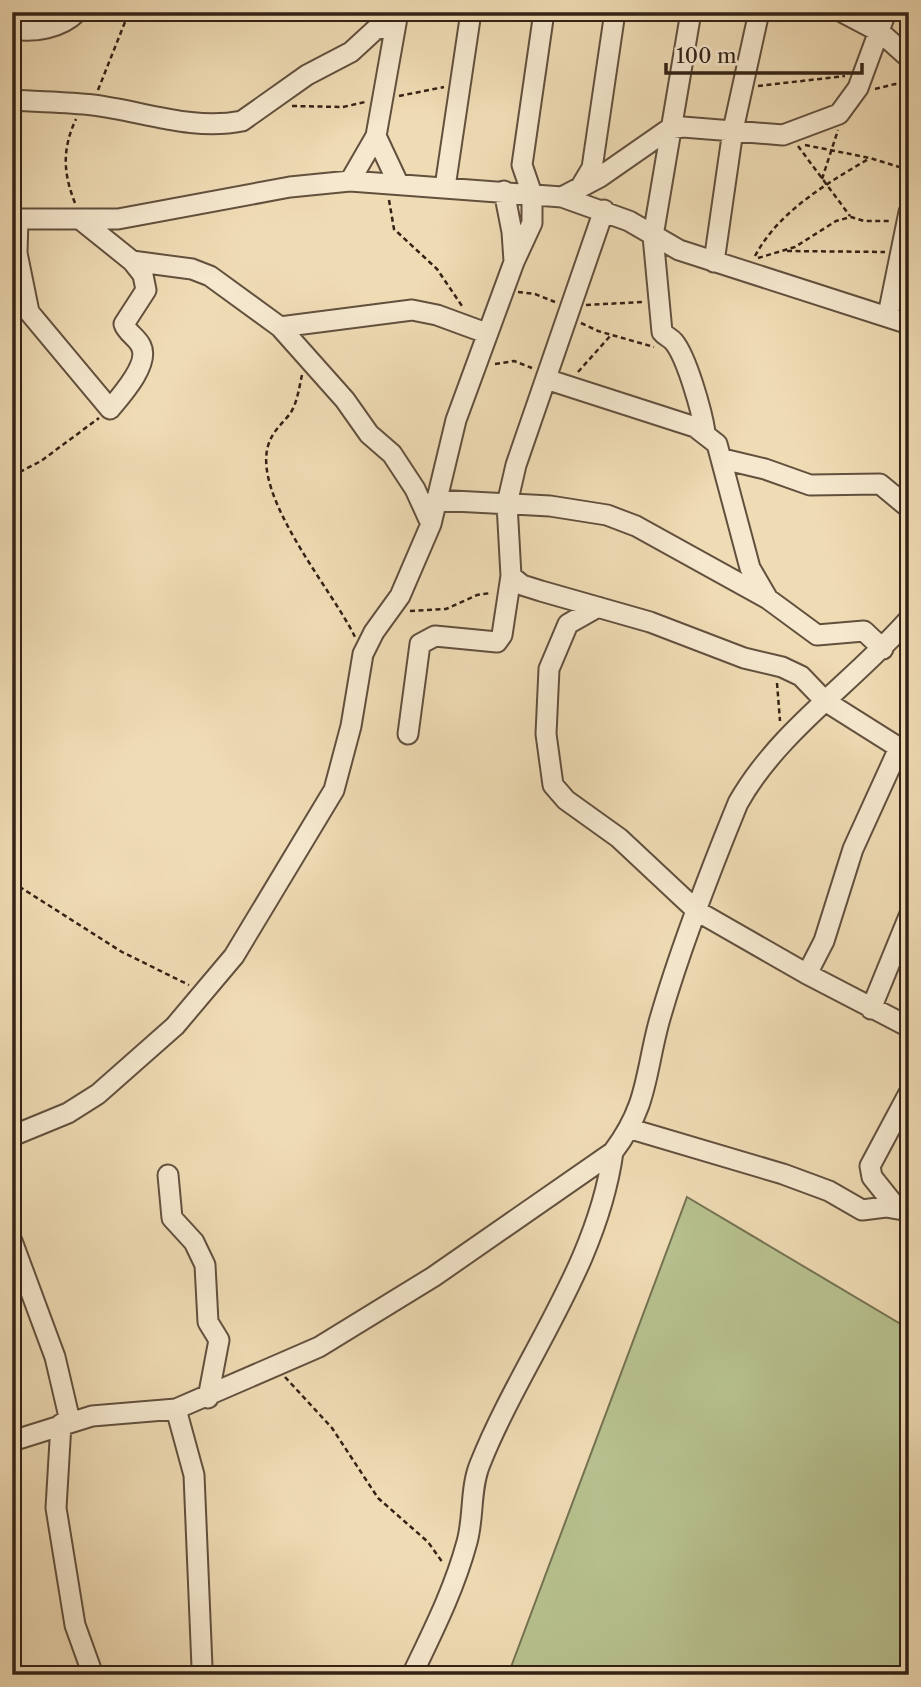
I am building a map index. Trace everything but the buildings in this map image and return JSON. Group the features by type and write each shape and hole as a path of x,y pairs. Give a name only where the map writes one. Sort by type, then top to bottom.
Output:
{"street":[{"path":"12,29 35,30 66,23 77,12"},
{"path":"445,187 471,12"},
{"path":"12,1136 68,1113 98,1094 175,1026 234,956 334,790 351,726 363,654 409,579 431,524 456,420 486,333 532,223 532,194 522,165 544,12"},
{"path":"571,193 592,168 615,12"},
{"path":"691,12 669,129 653,236 662,332 673,341 679,353 703,419 705,432"},
{"path":"714,262 733,130 760,12"},
{"path":"842,12 880,32 909,58"},
{"path":"571,193 669,129 733,130 783,135 832,117 848,104 865,70 886,12"},
{"path":"350,181 376,136 397,16"},
{"path":"12,100 94,105 163,120 230,123 242,121 307,75 351,52 376,29 397,16"},
{"path":"376,136 392,183"},
{"path":"500,191 522,165"},
{"path":"81,220 132,261 142,275 146,290 124,324 142,347 144,356 124,393 110,409 25,304 15,219 118,219 290,187 350,181 532,194 571,193 678,250 793,289 888,315 909,324"},
{"path":"500,191 512,232 514,262"},
{"path":"408,734 420,644 435,636 497,642 502,635 510,585 507,504 523,444 553,379 571,310 604,210"},
{"path":"888,315 908,217"},
{"path":"132,261 192,269 210,276 279,327 345,400 369,434 392,454 415,489 431,524"},
{"path":"279,327 412,310 437,315 486,333"},
{"path":"553,379 705,432 717,444 750,568 768,598"},
{"path":"723,459 765,469 810,485 880,484 909,508"},
{"path":"435,500 550,506 616,519 636,526 768,598 817,635 864,631 883,649"},
{"path":"510,585 522,585 598,607 801,676 825,702 904,751 853,849 824,941 807,974"},
{"path":"598,607 568,624 549,669 546,734 553,785 566,800 619,838 697,911 807,974 909,1027"},
{"path":"12,1441 92,1416 176,1409 208,1398 319,1348 526,1215 613,1152 631,1129 649,1079 659,1022 738,803 751,780 780,747 883,649 909,619"},
{"path":"871,1009 909,916"},
{"path":"902,1209 872,1177 870,1166 909,1093"},
{"path":"631,1129 783,1174 829,1191 862,1210 902,1209"},
{"path":"412,1675 456,1580 468,1539 480,1463 510,1393 541,1344 596,1227 609,1182 613,1152"},
{"path":"168,1175 172,1218 194,1242 205,1265 208,1322 219,1340 208,1398"},
{"path":"12,1241 55,1357 66,1422 56,1508 75,1625 93,1675"},
{"path":"176,1409 194,1475 202,1667"}],"path":[{"path":"740,98 766,84 823,80 865,70"},
{"path":"288,107 323,104 343,107 460,81"},
{"path":"874,89 895,84 909,87"},
{"path":"822,179 839,127"},
{"path":"908,217 864,221 851,217 796,143 870,158 909,170"},
{"path":"851,217 824,227 784,251 754,259 772,228 827,184 870,158"},
{"path":"392,183 394,229 437,269 467,313"},
{"path":"784,251 816,253 851,250 900,254"},
{"path":"503,293 529,292 571,310 611,335 679,353"},
{"path":"571,310 660,301"},
{"path":"473,370 507,360 553,379 611,335"},
{"path":"306,358 290,414 273,431 267,449 272,487 282,515 363,654"},
{"path":"12,476 41,461 110,409"},
{"path":"387,615 446,609 477,595 510,585"},
{"path":"774,666 781,713 780,747"},
{"path":"12,882 122,952 146,961 204,994"},
{"path":"276,1366 332,1428 379,1499 428,1542 456,1580"}],"green space":[{"path":"687,1197 909,1329 909,1675 508,1675"}]}
